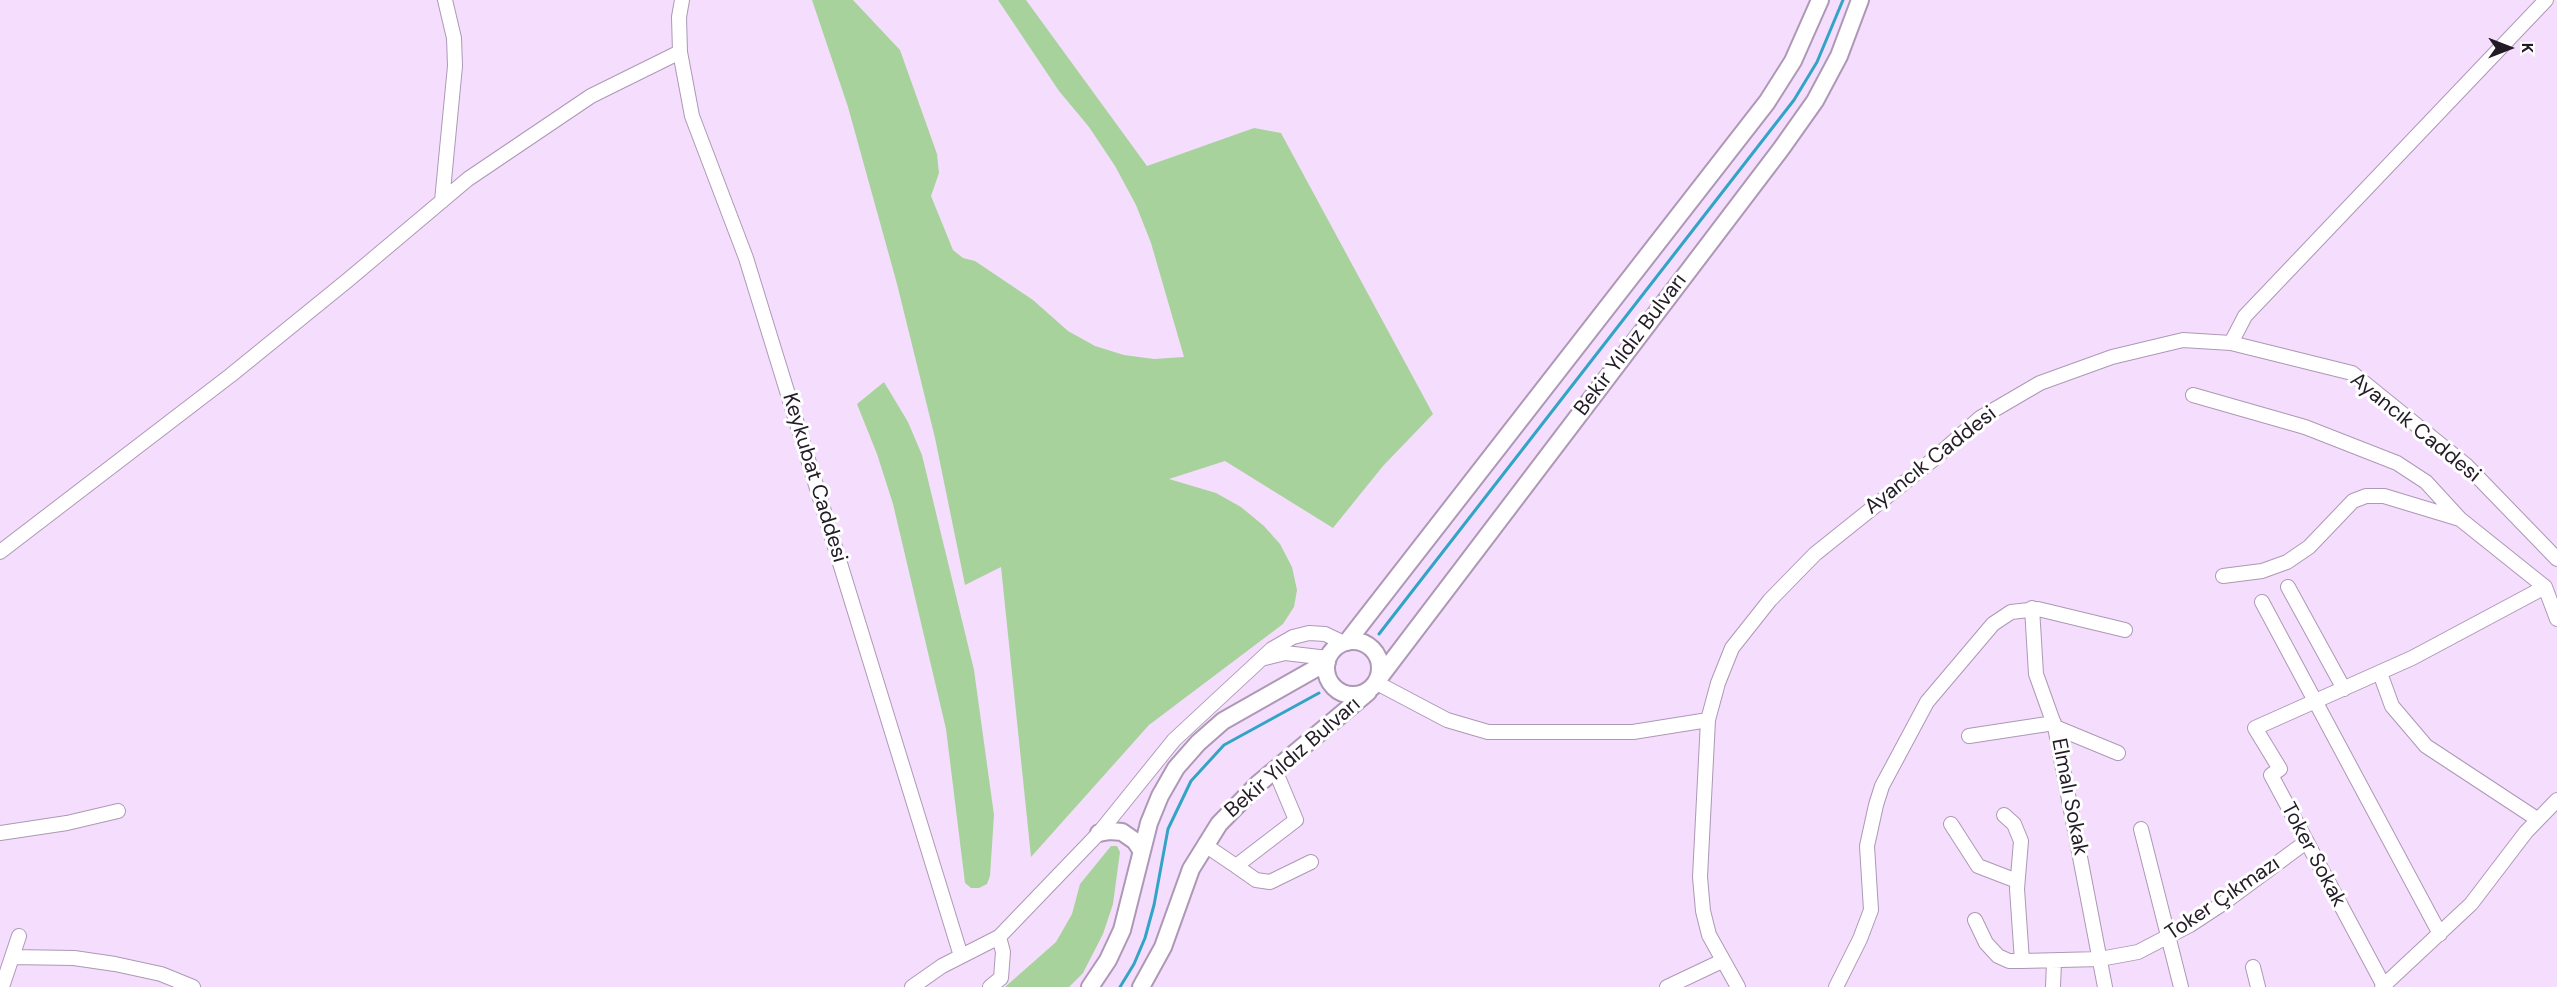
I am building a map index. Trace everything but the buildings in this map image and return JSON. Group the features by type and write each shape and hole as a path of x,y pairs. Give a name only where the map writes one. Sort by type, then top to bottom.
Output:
{"main road":[{"name":"Bekir Yıldız Bulvarı","path":"1345,642 1767,102 1793,61 1820,0"},
{"name":"Bekir Yıldız Bulvarı","path":"1142,987 1164,947 1184,884 1204,845 1231,809 1375,684 1781,149 1815,101 1839,56 1860,0"},
{"path":"1345,642 1362,642 1372,649 1379,659 1375,684 1357,696 1339,692 1328,678 1328,660 1334,649 1345,642"},
{"path":"1090,987 1108,960 1122,930 1141,850 1160,796 1176,768 1197,742 1237,712 1328,660"},
{"path":"1099,833 1122,832 1135,841 1141,850"}],"street":[{"path":"442,201 455,66 454,38 445,0"},
{"name":"Keykubat Caddesi","path":"682,0 679,17 680,52 692,116 746,258 962,956"},
{"path":"2231,343 2246,316 2546,0"},
{"path":"0,552 231,375 468,179 591,96 680,52"},
{"name":"Ayancık Caddesi","path":"1738,987 1709,935 1701,899 1708,720 1718,683 1732,648 1770,600 1815,554 1935,458 1980,418 2040,383 2112,357 2183,340 2231,343 2352,373 2467,466 2557,559"},
{"path":"2193,395 2305,427 2397,463 2426,482 2460,519 2545,586 2557,619"},
{"path":"2223,576 2262,572 2293,559 2310,547 2348,505 2366,496 2384,496 2460,519"},
{"path":"2315,702 2412,658 2545,586"},
{"path":"2288,588 2344,689"},
{"path":"2262,602 2440,934"},
{"path":"1836,987 1860,939 1871,910 1867,846 1882,786 1927,702 1999,620 2011,612 2032,608 2084,618 2125,630"},
{"name":"Elmalı Sokak","path":"2032,608 2036,674 2054,725 2105,987"},
{"path":"912,987 962,956 999,937 1099,833 1174,740 1212,702 1278,645 1301,634 1317,633 1345,642"},
{"path":"1260,660 1286,653 1328,660"},
{"path":"2380,673 2392,706 2426,746 2537,819"},
{"path":"1375,684 1448,720 1488,732 1633,732 1708,720"},
{"name":"Toker Sokak","path":"2315,702 2255,728 2280,769 2271,775 2383,986"},
{"path":"1970,736 2054,725 2118,753"},
{"path":"1236,867 1296,820 1275,770"},
{"path":"2383,986 2440,934 2482,891 2537,819 2557,800"},
{"path":"0,833 67,823 118,811"},
{"path":"2004,815 2014,824 2021,841 2017,881 2022,961"},
{"path":"1951,824 1978,866 2017,881"},
{"path":"2142,829 2181,987"},
{"name":"Toker Çıkmazı","path":"1975,920 1982,936 1998,956 2009,961 2054,962 2100,959 2138,952 2169,937 2222,904 2306,842"},
{"path":"1204,845 1256,880 1270,882 1311,862"},
{"path":"3,987 19,936"},
{"path":"990,987 1001,978 1003,952 999,937"},
{"path":"12,957 74,958 115,964 161,974 193,987"},
{"path":"1667,987 1722,961"},
{"path":"2053,987 2054,962"},
{"path":"2253,967 2258,987"}],"green space":[{"path":"812,0 853,0 900,50 937,154 939,173 931,196 953,250 963,258 975,261 1033,300 1068,331 1095,346 1124,355 1154,359 1184,357 1151,243 1136,205 1115,166 1089,127 1059,91 998,0 1026,0 1147,166 1254,128 1281,133 1433,414 1383,466 1333,528 1225,461 1169,479 1216,493 1241,507 1264,526 1280,544 1292,567 1297,590 1294,607 1283,624 1149,725 1031,857 1001,567 965,585 935,438 897,284 848,107"},
{"path":"884,382 908,422 922,455 974,670 994,815 990,876 987,884 979,888 971,888 965,883 946,729 893,504 877,454 857,404"},
{"path":"1111,846 1117,846 1120,852 1113,904 1103,934 1083,973 1069,987 1005,987 1056,942 1072,914 1080,884"}],"waterway":[{"path":"1379,634 1794,100 1817,62 1843,0"},
{"path":"1120,987 1134,964 1145,938 1154,905 1168,829 1191,781 1224,745 1319,693"}]}
